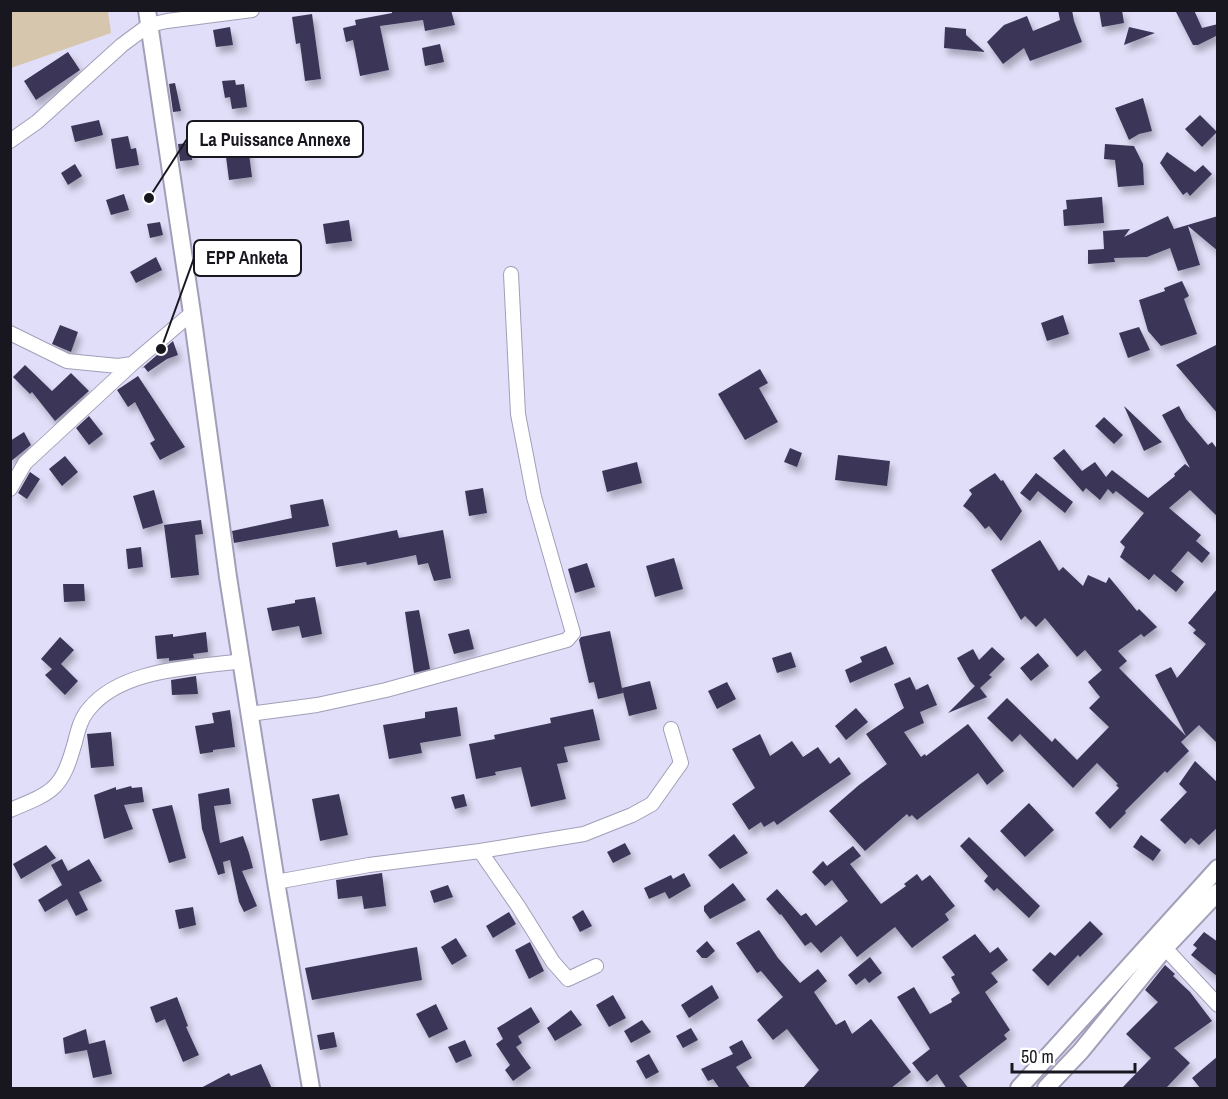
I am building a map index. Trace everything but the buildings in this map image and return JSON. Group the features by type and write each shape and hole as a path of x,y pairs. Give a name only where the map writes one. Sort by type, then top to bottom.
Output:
{"street":[{"path":"148,18 167,21 252,10"},
{"path":"10,141 37,122 122,45 148,18"},
{"path":"148,18 228,577 311,1089"},
{"path":"249,714 317,705 387,690 567,640 573,633 534,497 519,414 511,274"},
{"path":"10,489 25,463 132,363 192,313"},
{"path":"10,333 67,361 118,366 132,363"},
{"path":"10,810 33,802 52,790 66,772 80,723 89,708 105,693 127,681 164,672 242,661"},
{"path":"276,882 369,865 480,851 584,834 632,815 652,804 681,763 671,729"},
{"path":"480,851 553,962 568,980 596,966"},
{"path":"1046,1089 1082,1051 1218,868"},
{"path":"1020,1089 1169,936 1218,891"},
{"path":"1169,936 1218,1005"}],"shaded area":[{"path":"10,11 108,11 111,33 11,68"}],"place":[{"name":"La Puissance Annexe","path":"149,198"},
{"name":"EPP Anketa","path":"161,349"}]}
